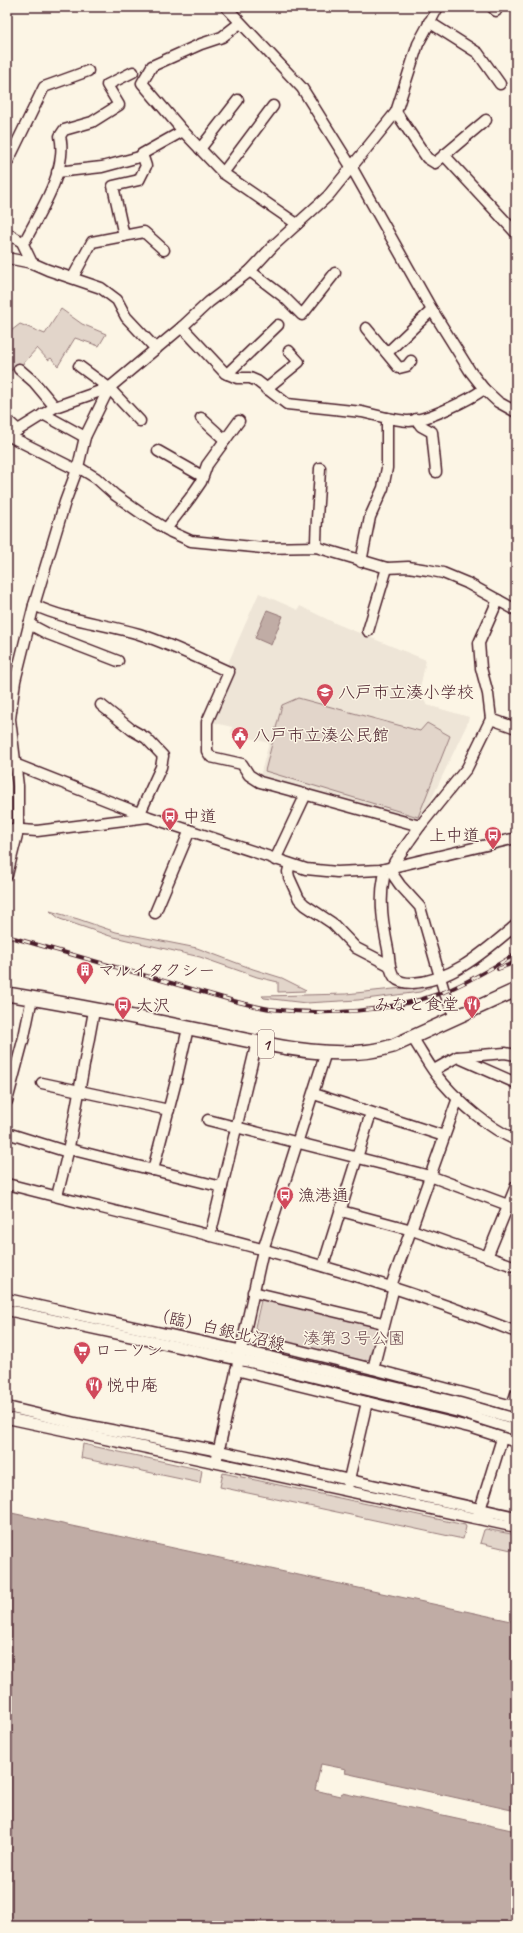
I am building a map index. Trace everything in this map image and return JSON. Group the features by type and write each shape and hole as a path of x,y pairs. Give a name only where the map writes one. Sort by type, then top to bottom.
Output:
{"main road":[{"name":"1","path":"7,994 257,1042 350,1054 375,1052 516,990"}],"street":[{"path":"226,7 302,88 352,168 432,310 470,371 484,389 498,402 516,412"},
{"path":"8,437 55,407 109,388 182,328 209,302 250,271 273,246 328,196 396,112 418,44 428,22 438,7"},
{"path":"240,22 222,37 201,44 152,66 142,83 183,131 223,173 297,224"},
{"path":"428,22 478,53 500,84"},
{"path":"7,163 44,87 88,71"},
{"path":"22,242 26,239 53,188 63,146 60,136 64,130 92,122 120,105 107,86 133,72"},
{"path":"200,149 238,100"},
{"path":"223,173 273,106"},
{"path":"396,112 427,158 435,163 486,120"},
{"path":"57,172 102,167 143,156 142,154 183,131"},
{"path":"444,155 516,233"},
{"path":"124,236 113,186 139,180 146,166 143,156"},
{"path":"73,277 92,242 144,232 164,250"},
{"path":"7,233 22,242 32,263"},
{"path":"7,258 32,263 48,270 73,277 102,288 117,300 126,317 156,349"},
{"path":"250,271 284,297 302,315 335,273"},
{"path":"387,353 432,310"},
{"path":"227,374 278,325"},
{"path":"182,328 227,374 237,378 250,378 257,381 287,404 362,412 410,421 470,399 484,389"},
{"path":"366,328 399,368 407,366 412,361"},
{"path":"266,389 299,362 289,351"},
{"path":"79,366 109,388 140,421"},
{"path":"19,369 34,382 55,407"},
{"path":"7,875 18,831 18,786 11,762 11,680 65,502 78,469 85,437 109,388"},
{"path":"43,414 85,437"},
{"path":"201,418 225,440"},
{"path":"361,562 370,517 383,488 387,468 388,418"},
{"path":"416,419 421,426 432,432 436,472"},
{"path":"7,420 18,430"},
{"path":"166,528 201,482 207,465 239,421"},
{"path":"8,437 96,478 115,495 166,528 191,541 263,548 316,547 361,562 387,568 408,567 443,573 467,583 516,610"},
{"path":"158,451 202,476"},
{"path":"316,547 316,519 319,501 320,468"},
{"path":"368,631 387,568"},
{"path":"455,1017 441,977 420,907 400,885 393,875 392,869 395,861 420,826 467,768 490,719 488,694 481,668 479,643 498,600"},
{"path":"34,605 51,613 90,621 140,635 183,651 229,672 207,722 207,751 211,757 242,764 249,775 260,782 420,826"},
{"path":"29,624 48,634 118,661"},
{"path":"102,705 132,730 146,738 163,756 161,767 144,815"},
{"path":"490,719 516,728"},
{"path":"11,762 144,815 275,860 306,869 336,872 363,872 392,869 516,838"},
{"path":"275,860 306,794"},
{"path":"7,829 18,831 37,831 144,815"},
{"path":"155,913 190,830"},
{"path":"290,864 288,872 289,877 305,906 332,923 356,948 389,965"},
{"path":"384,877 381,889 384,933 388,949 389,965 395,978 401,981 414,983 441,977 462,967 494,944 516,925"},
{"path":"7,1098 24,1037 32,998"},
{"path":"56,1196 68,1151 94,1011"},
{"path":"153,1170 188,1028"},
{"path":"412,1037 443,1083 458,1098 506,1136 516,1140"},
{"path":"210,1236 257,1042"},
{"path":"216,1463 263,1250 314,1094 326,1052"},
{"path":"434,1070 457,1057 499,1053 516,1055"},
{"path":"457,1057 516,1083"},
{"path":"42,1083 169,1110"},
{"path":"314,1094 444,1136"},
{"path":"373,1369 392,1287 458,1098"},
{"path":"323,1266 372,1113"},
{"path":"208,1120 430,1176 512,1206"},
{"path":"7,1133 68,1151 222,1187"},
{"path":"7,1184 323,1266 461,1310 516,1332"},
{"path":"487,1257 512,1206 516,1186"},
{"path":"341,1211 412,1230 516,1267"},
{"path":"253,1292 384,1323"},
{"name":"（臨）白銀北沼線","path":"7,1299 269,1361 460,1403 516,1419"},
{"name":"（臨）白銀北沼線","path":"7,1310 240,1354"},
{"path":"244,1337 514,1406"},
{"name":"（臨）白銀北沼線","path":"269,1361 459,1412 516,1430"},
{"path":"236,1370 367,1402 516,1442"},
{"path":"478,1514 502,1437 514,1406 516,1394"},
{"path":"348,1485 367,1402"},
{"path":"7,1407 74,1423 219,1451 348,1485 478,1514 516,1527"},
{"path":"7,1418 216,1463 348,1485"},
{"path":"478,1514 516,1517"}],"shaded area":[{"name":"八戸市立湊小学校","path":"259,593 298,610 300,606 337,624 426,660 419,693 427,705 469,717 421,821 260,776 269,743 231,733 232,727 211,722 234,671 226,668"},
{"path":"267,610 283,616 271,645 255,638"},
{"path":"7,1512 516,1622 516,1811 345,1773 346,1769 321,1764 315,1790 340,1796 342,1793 516,1831 516,1926 7,1926"}],"green space":[{"path":"61,309 82,324 106,334 99,346 75,338 58,366 51,358 48,360 37,348 21,366 7,372 7,334 20,324 45,334"},
{"path":"298,698 420,731 427,723 450,736 418,817 265,771 282,705"},
{"path":"50,911 116,932 197,948 282,978 306,990 278,992 278,982 257,977 200,957 110,936 60,919"},
{"path":"431,985 431,987 420,992 358,1000 306,1003 264,998 262,996 346,994"},
{"name":"湊第３号公園","path":"262,1296 379,1324 370,1359 363,1361 260,1337 255,1327"},
{"path":"83,1444 202,1470 200,1483 81,1458"},
{"path":"223,1473 465,1525 466,1527 463,1539 220,1487"},
{"path":"486,1529 516,1535 516,1551 480,1543 484,1530"}],"railway":[{"path":"7,936 238,1002 270,1009 313,1012 358,1011 423,999 463,984 516,954"},
{"path":"498,969 516,962"}],"place":[{"name":"八戸市立湊小学校","path":"325,707"},
{"name":"八戸市立湊公民館","path":"240,750"},
{"name":"中道","path":"170,831"},
{"name":"上中道","path":"493,850"},
{"name":"マルイタクシー","path":"85,985"},
{"name":"みなと食堂","path":"472,1019"},
{"name":"大沢","path":"123,1020"},
{"name":"漁港通","path":"285,1210"},
{"name":"ローソン","path":"82,1365"},
{"name":"悦中庵","path":"94,1400"}]}
